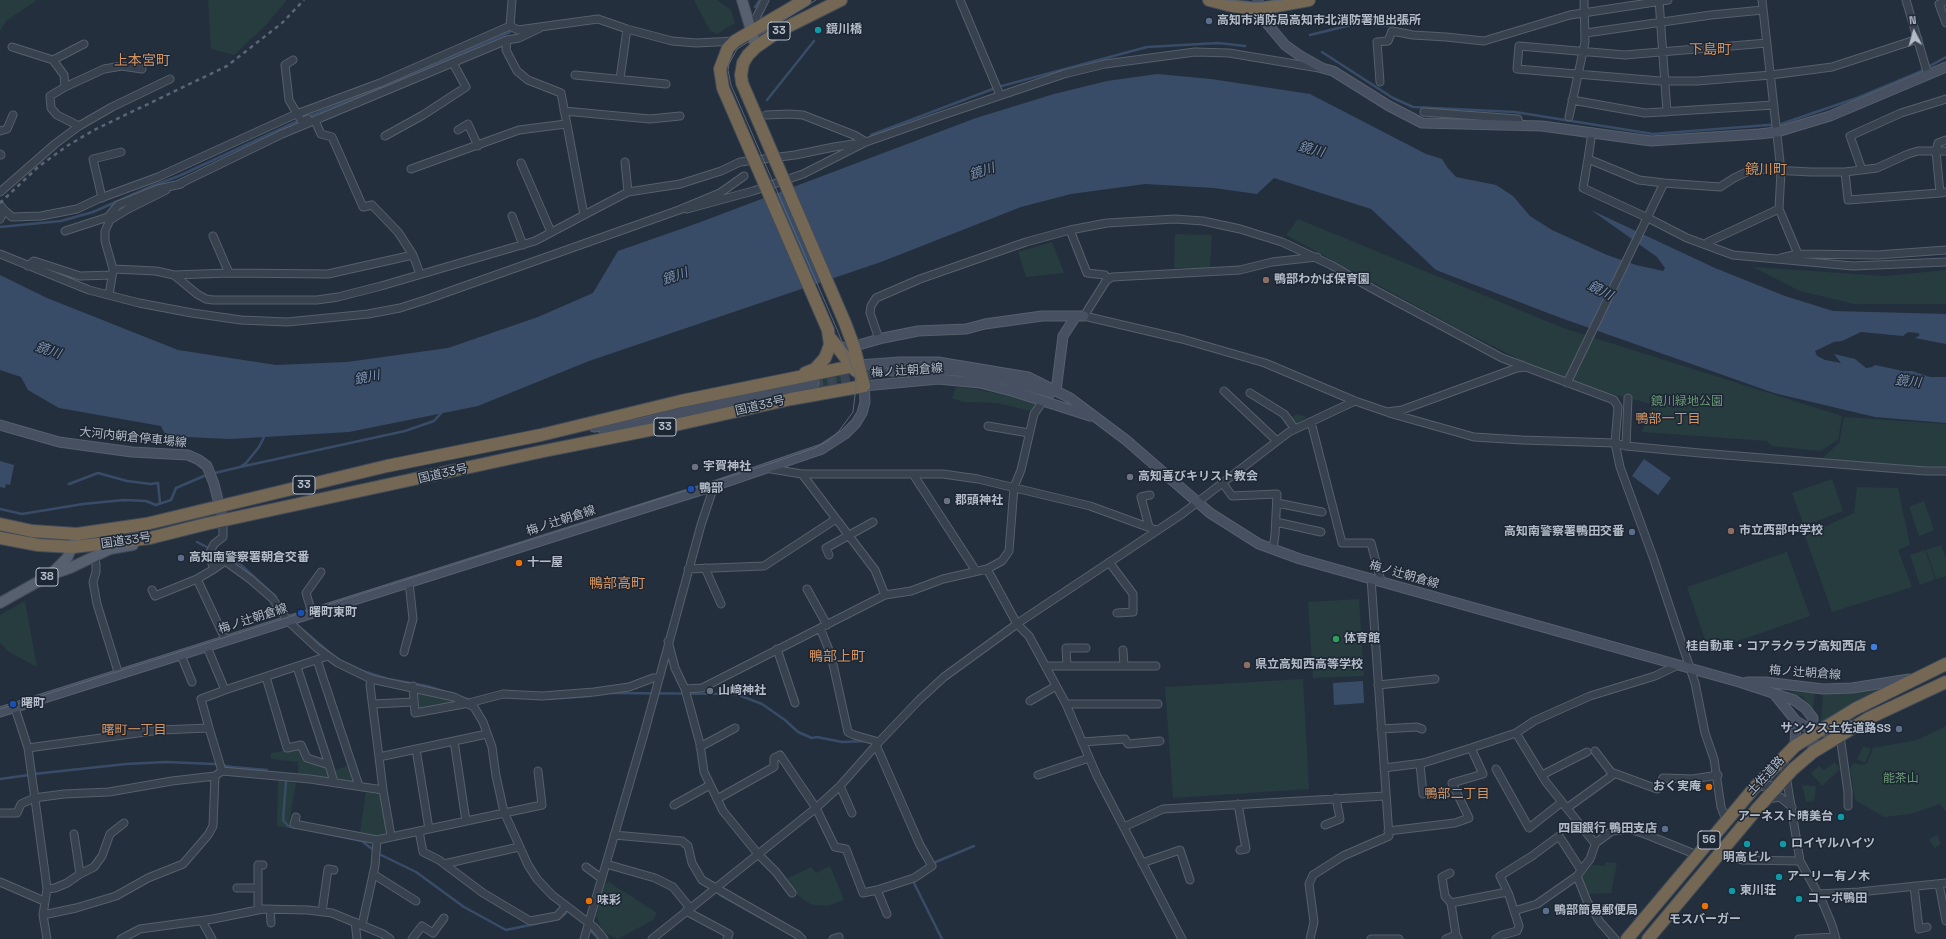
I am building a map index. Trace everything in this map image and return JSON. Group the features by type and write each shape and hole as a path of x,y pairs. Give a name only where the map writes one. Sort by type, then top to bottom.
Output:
{"highway":[{"name":"33","path":"805,0 735,41 728,48 720,68 723,88 831,337"},
{"name":"33","path":"842,0 780,31 756,47 743,63 741,75 742,83 845,323 854,347 856,366 864,386"},
{"path":"1209,0 1237,7 1309,0"},
{"path":"831,337 856,366"},
{"name":"国道33号","path":"791,379 815,368 820,363 829,352 831,337"},
{"name":"国道33号","path":"0,524 32,531 77,534 146,524 388,466 541,435 681,401 856,366"},
{"name":"国道33号","path":"0,538 38,545 73,547 150,538 223,520 544,451 675,425 792,399 864,386"},
{"name":"土佐道路","path":"1627,939 1726,820 1783,756 1815,732 1855,708 1946,664"},
{"name":"土佐道路","path":"1648,939 1764,800 1785,784 1813,752 1869,718 1946,682"}],"main road":[{"path":"742,0 755,30 756,47"},
{"path":"1259,5 1265,21 1285,45 1322,68 1333,71 1422,123 1520,126 1592,132 1651,141 1777,131 1830,116 1927,68 1946,67"},
{"path":"831,337 840,347 854,347 879,339 918,331 966,329 985,324 1042,316 1080,316"},
{"path":"1056,391 1063,336 1080,316"},
{"name":"梅ノ辻朝倉線","path":"856,366 873,363 938,362 1028,377 1070,398 1099,419 1210,513 1259,544 1300,559 1739,682 1774,694 1796,721 1815,732"},
{"path":"864,386 865,371 868,366 873,363"},
{"path":"892,371 958,371 1023,385 1070,398"},
{"name":"梅ノ辻朝倉線","path":"0,712 714,486 822,449 845,434 856,423 862,413 866,395 864,386 938,380 980,383 1099,419"},
{"path":"544,451 666,416 814,383"},
{"path":"1023,385 1066,408"},
{"path":"541,435 666,416"},
{"name":"大河内朝倉停車場線","path":"0,425 59,442 132,452 188,455 207,466 223,520"},
{"name":"38","path":"0,603 50,576 67,558 73,547 77,534"},
{"path":"50,576 94,556 110,550 136,544 150,538"},
{"name":"梅ノ辻朝倉線","path":"1739,682 1765,682 1823,689 1852,688 1917,678"},
{"path":"1774,694 1794,700 1805,708 1813,718 1815,732 1813,752"},
{"path":"1815,732 1839,730 1869,718"},
{"path":"1795,746 1796,721"}],"street":[{"path":"510,26 512,0"},
{"path":"755,30 756,18 765,0"},
{"path":"960,0 1000,96"},
{"path":"1569,117 1586,33 1584,0"},
{"path":"1380,82 1377,42 1388,41 1392,30 1413,35 1484,41 1550,21 1585,13 1668,0"},
{"path":"1762,0 1781,171 1780,209 1798,254"},
{"path":"1906,0 1927,68"},
{"path":"1659,1 1667,112"},
{"path":"1946,1 1939,4 1946,23"},
{"path":"1586,33 1661,22 1763,10"},
{"path":"2,208 12,217 41,216 77,209 102,198 116,195 300,118 510,26 518,30 592,19 604,20 627,29 672,41 696,44 735,41"},
{"path":"65,231 109,219 282,134 507,40 531,34 543,27"},
{"path":"620,80 627,29"},
{"path":"1767,44 1625,55 1519,46 1517,69 1665,81 1697,81 1832,68 1918,39"},
{"path":"507,40 506,50 517,71 528,80 561,93 584,215"},
{"path":"53,60 84,44"},
{"path":"12,47 53,60 64,75 65,87"},
{"path":"678,210 696,207 753,191 803,174 866,142 1064,74 1105,64 1195,52 1229,53 1322,68"},
{"path":"293,60 285,65 289,100 300,118"},
{"path":"386,136 423,115 466,87 453,63"},
{"path":"79,126 57,115 52,108 50,96 65,87 104,69 122,66 142,69"},
{"path":"575,75 666,84"},
{"path":"0,192 55,144 79,126 112,107 170,79"},
{"path":"1862,170 1850,136 1901,113 1946,99"},
{"path":"1572,100 1645,113 1774,105"},
{"path":"564,111 650,119 680,116"},
{"path":"1424,112 1518,119 1520,126"},
{"path":"300,118 332,114"},
{"path":"766,114 803,115 854,135 866,142"},
{"path":"0,130 7,129 13,115"},
{"path":"315,121 321,134 332,137 363,207 372,205 398,232 413,255 420,274"},
{"path":"458,130 468,124 478,146"},
{"path":"411,170 519,130 566,124"},
{"path":"1592,132 1583,188 1665,226 1687,238 1716,249 1733,255 1773,260 1854,266 1946,262"},
{"path":"1845,172 1848,200 1943,193 1936,151 1938,142 1946,140"},
{"path":"174,275 206,299 259,301 317,300 338,297 523,245 628,192 680,184 721,171 740,162 795,155 866,142"},
{"path":"1588,159 1639,180 1720,187 1753,169 1845,172 1877,168 1908,154 1918,152 1946,151"},
{"path":"102,198 93,159 121,152"},
{"path":"625,162 628,192"},
{"path":"521,163 550,232"},
{"path":"0,254 88,290 192,313 241,320 287,322 368,314 400,308 428,299 678,210 720,193 744,176"},
{"path":"1567,383 1664,183"},
{"path":"109,295 113,272 105,241 105,231 109,219 118,204 158,189 180,184"},
{"path":"116,195 118,204"},
{"path":"0,219 2,208"},
{"path":"1708,242 1780,209"},
{"path":"512,216 523,245"},
{"path":"879,339 870,313 871,306 876,298 955,266 1070,230 1108,223 1157,219 1203,221 1254,233 1282,242 1317,257 1373,289 1502,358 1567,383 1607,396 1616,401 1618,407 1616,443 1620,467 1653,557 1695,683 1705,733 1712,749 1718,775 1721,807 1726,820"},
{"path":"1665,226 1688,233 1708,242 1716,249"},
{"path":"1070,230 1087,274 1105,275 1108,279"},
{"path":"213,236 229,273"},
{"path":"1773,260 1798,254 1877,256 1946,250"},
{"path":"28,266 34,261 80,276 113,272 156,271 174,275 229,273 328,274 413,255"},
{"path":"1317,257 1272,262 1240,270 1112,277 1108,279 1080,316 1182,339 1265,363 1354,401 1474,437 1616,443 1626,446 1803,462 1926,471 1946,471"},
{"path":"1387,412 1402,410 1517,368 1526,367"},
{"path":"1224,391 1277,441"},
{"path":"1250,393 1284,414 1295,429"},
{"path":"1626,446 1628,398"},
{"path":"686,693 702,688 885,595 911,591 943,579 987,569 1002,561 1009,552 1014,487 1021,470 1034,414 1043,401"},
{"path":"652,939 816,808 840,786 877,743 919,700 944,677 1109,562 1152,528 1198,502 1277,441 1295,429 1354,401"},
{"path":"1311,422 1342,543 1371,543 1381,581"},
{"path":"988,426 1029,434"},
{"path":"765,468 802,474 943,474 978,479 1090,506 1152,528"},
{"path":"802,474 874,570 885,595"},
{"path":"913,474 976,571"},
{"path":"1222,482 1232,496 1277,494 1276,522 1272,549"},
{"path":"584,939 644,734 688,569 714,486"},
{"path":"1150,495 1141,497 1152,528"},
{"path":"1277,503 1322,512"},
{"path":"688,569 764,566 836,519"},
{"path":"214,569 210,552 214,544 223,537 223,520"},
{"path":"829,555 826,548 873,522"},
{"path":"1276,522 1321,532"},
{"path":"94,556 96,564 93,582 97,604 119,675"},
{"path":"152,590 155,596 197,579 225,561 272,598 288,621 338,663 372,679 413,686 454,697 474,707 492,747 496,776 504,812 519,847 537,879 552,895 595,928 604,939"},
{"path":"1109,562 1133,594 1133,612 1117,613"},
{"path":"705,568 721,604"},
{"path":"987,569 1018,624 1029,636 1046,666 1066,704 1089,758 1182,939"},
{"path":"312,613 306,593 321,572"},
{"path":"1310,939 1314,922 1309,884 1313,874 1343,856 1389,836 1371,578"},
{"path":"197,579 226,640"},
{"path":"404,652 414,619 409,582"},
{"path":"717,799 774,767 774,758 780,755 816,808 835,847 846,849 863,893 914,878 932,866 920,845 877,743 848,732 831,655 823,627 807,589"},
{"path":"668,641 674,668 686,693 700,747 704,772 710,785 723,811 758,854 776,872 792,893"},
{"path":"207,647 225,690"},
{"path":"1067,666 1066,648 1086,648"},
{"path":"777,649 795,703"},
{"path":"1123,650 1124,666"},
{"path":"181,655 192,682"},
{"path":"222,771 219,756 201,699 328,656"},
{"path":"317,660 359,786"},
{"path":"1384,768 1420,764 1516,733 1534,721 1590,696 1655,676 1678,665"},
{"path":"1046,666 1156,666"},
{"path":"297,667 334,782"},
{"path":"266,677 288,748 301,745 307,758 329,765"},
{"path":"413,686 415,713 469,704 502,694 542,696 594,692 629,687 653,678 659,678"},
{"path":"372,679 370,685 383,790 391,836"},
{"path":"1378,684 1435,680"},
{"path":"1030,701 1056,686"},
{"path":"373,704 414,702"},
{"path":"1066,704 1158,704"},
{"path":"15,708 28,748 47,889 43,915 47,939"},
{"path":"1381,729 1417,726 1422,729"},
{"path":"28,748 160,730 209,728"},
{"path":"700,747 735,728"},
{"path":"1516,733 1542,775 1587,835 1596,842"},
{"path":"379,757 487,734"},
{"path":"1840,736 1848,792 1848,806"},
{"path":"1082,742 1125,739 1128,744 1160,741"},
{"path":"454,741 466,821"},
{"path":"1388,831 1455,823 1469,818 1452,784 1483,774 1471,748"},
{"path":"416,749 429,829"},
{"path":"1595,751 1608,770 1614,774 1657,790 1662,778 1693,778 1718,775"},
{"path":"1542,775 1587,752"},
{"path":"1783,756 1785,784 1792,807 1800,861 1832,925 1836,938 1799,939"},
{"path":"1038,775 1089,758"},
{"path":"1420,764 1423,794"},
{"path":"1496,768 1529,828 1614,774"},
{"path":"0,813 17,814 21,804 34,798 64,794 109,792 151,784 215,776 222,771 334,782 383,790"},
{"path":"356,939 373,874 376,847 391,836 504,812 542,806 538,771"},
{"path":"43,915 76,908 116,896 148,878 183,864 208,835 213,826 215,776"},
{"path":"1755,787 1785,784"},
{"path":"674,805 710,785"},
{"path":"840,786 852,813"},
{"path":"1124,827 1163,809 1386,796"},
{"path":"1764,800 1774,797 1780,798 1792,807"},
{"path":"1325,825 1340,819 1336,798"},
{"path":"1238,804 1246,849 1240,850"},
{"path":"296,817 294,824 376,847"},
{"path":"47,889 56,888 67,883 94,867 102,856 110,834 124,823"},
{"path":"1514,911 1537,904 1579,873 1590,859 1596,842 1612,831 1629,829 1697,855"},
{"path":"419,831 423,852 444,864 483,893 530,921 557,916 566,906"},
{"path":"74,834 80,874"},
{"path":"614,834 682,841 688,846 692,863 702,880 798,935 802,939"},
{"path":"1496,939 1502,935 1518,931 1519,926 1500,876 1532,856 1559,836 1579,873 1587,901 1600,922 1615,939"},
{"path":"444,864 519,847"},
{"path":"1142,863 1180,850 1190,880"},
{"path":"1718,854 1742,860 1800,861"},
{"path":"606,864 655,878 673,887 688,910 729,934 727,939"},
{"path":"258,910 258,865 264,865"},
{"path":"586,867 601,878"},
{"path":"322,912 328,869"},
{"path":"1446,939 1457,937 1452,903 1445,896 1442,876 1450,873"},
{"path":"373,874 416,901"},
{"path":"0,882 44,901"},
{"path":"1817,894 1942,883 1946,921"},
{"path":"1914,886 1919,929 1927,927"},
{"path":"237,888 258,888"},
{"path":"877,890 887,914"},
{"path":"1452,903 1507,892"},
{"path":"270,909 271,923"},
{"path":"121,939 140,929 202,921 270,909 332,913 383,934 390,939"},
{"path":"412,939 422,926 433,933 444,918"},
{"path":"202,921 212,939"},
{"path":"1371,939 1399,939"}],"green space":[{"path":"0,0 36,1 6,21 0,31"},
{"path":"208,0 287,0 266,25 234,55 211,49"},
{"path":"694,0 717,0 731,10 735,23 717,34 710,31"},
{"name":"鏡川緑地公園","path":"1298,219 1566,329 1842,416 1838,440 1821,451 1772,446 1767,441 1642,432 1652,404 1567,383 1457,328 1286,235"},
{"path":"1175,234 1212,235 1210,268 1174,268"},
{"path":"1052,242 1064,273 1026,277 1018,252"},
{"path":"1753,267 1885,276 1946,270 1946,304 1854,304 1800,291"},
{"path":"891,365 892,377 884,378 873,375 876,369"},
{"path":"843,374 845,375 843,380 819,390 817,379"},
{"path":"956,387 976,389 1039,403 1034,412 998,403 963,402 952,398"},
{"path":"1297,414 1307,417 1297,424 1291,418"},
{"path":"1844,417 1946,424 1946,469 1926,469 1820,460 1839,443"},
{"path":"1832,479 1843,511 1804,526 1792,493"},
{"path":"1857,487 1898,488 1910,545 1898,550 1912,587 1832,612 1805,536 1854,513"},
{"path":"1924,501 1934,530 1919,536 1909,507"},
{"path":"1941,545 1946,558 1946,576 1936,579 1926,550"},
{"path":"1925,550 1935,579 1920,585 1910,555"},
{"path":"1787,552 1810,616 1709,651 1687,587"},
{"name":"体育館","path":"1359,599 1364,676 1313,678 1308,602"},
{"path":"25,601 37,667 9,652 0,643 0,615"},
{"path":"1303,679 1309,789 1173,798 1165,687"},
{"path":"1887,688 1821,723 1823,693"},
{"path":"415,691 432,694 451,701 452,704 417,710"},
{"path":"1788,692 1815,693 1813,710 1803,697"},
{"name":"能茶山","path":"1946,726 1946,812 1940,804 1911,814 1884,817 1855,800 1850,768 1854,763 1863,765 1867,763 1873,748 1917,740"},
{"path":"1863,746 1871,749 1865,763 1857,759"},
{"path":"299,748 304,761 327,767 330,779 298,774 298,762 271,759 271,753"},
{"path":"1835,762 1840,769 1822,786 1811,773 1819,766 1824,770"},
{"path":"349,765 354,778 353,784 336,780 333,771"},
{"path":"278,781 296,783 288,828 277,826"},
{"path":"1802,785 1816,786 1814,801 1806,802"},
{"path":"366,791 377,792 381,797 386,830 385,834 373,836 360,833"},
{"path":"1937,835 1941,844 1934,848 1929,839"},
{"path":"1606,862 1617,863 1611,893 1588,894 1582,877 1592,865 1604,866"},
{"path":"830,866 844,900 828,906 812,905 794,893 784,880 811,867 816,873"},
{"path":"609,882 657,913 653,920 618,939 603,932 596,916 604,884"}],"water":[{"name":"鏡川","path":"1157,74 1211,79 1310,94 1426,154 1442,159 1456,177 1496,185 1513,196 1530,216 1552,230 1607,255 1636,265 1663,271 1665,268 1657,257 1591,210 1715,268 1785,296 1833,311 1946,314 1946,344 1915,338 1920,335 1918,333 1908,332 1903,336 1861,332 1815,351 1817,356 1825,360 1841,363 1834,354 1855,359 1866,368 1875,365 1903,371 1912,371 1930,377 1946,377 1946,423 1875,417 1774,393 1561,318 1436,270 1371,209 1274,178 1257,194 1214,188 1145,184 1071,194 1021,207 881,262 589,361 478,406 349,432 230,439 166,436 161,426 59,408 28,390 21,377 0,370 0,275 47,298 178,350 276,365 347,362 448,348 538,317 593,293 618,251 698,223 976,118 1054,94 1107,81"},
{"path":"1644,459 1671,478 1658,495 1632,476"},
{"path":"0,461 14,465 10,485 6,484 5,488 0,487"},
{"path":"1363,681 1364,703 1334,705 1333,683"}],"waterway":[{"path":"755,7 760,0"},
{"path":"1310,35 1359,23 1388,26"},
{"path":"307,117 379,89 510,32"},
{"path":"767,100 814,41"},
{"path":"871,135 998,87 1147,47 1218,43 1245,46"},
{"path":"1322,52 1393,98 1413,107 1515,112 1653,134 1781,124 1857,98 1917,73 1946,57"},
{"path":"0,227 61,221 93,212 152,186 179,176 300,120"},
{"path":"240,467 405,431 434,421 442,412"},
{"path":"215,473 240,467 246,463 259,447 265,435"},
{"path":"69,484 98,473 127,481 151,484 158,483 160,503"},
{"path":"0,509 22,514 83,504 124,500 146,501 156,505 171,500 176,488 204,476"},
{"path":"197,542 240,564 276,597"},
{"path":"296,624 337,659 363,671 388,679 427,686 446,692"},
{"path":"610,693 736,694 762,704 785,720 798,732 812,738 817,737 842,742 867,741"},
{"path":"548,699 591,696"},
{"path":"460,697 471,700"},
{"path":"34,774 126,764 166,762 214,764 267,770"},
{"path":"0,779 29,775"},
{"path":"286,782 283,820 288,826 295,828"},
{"path":"314,831 362,841 377,853 416,872 464,907 506,930 559,919 566,913"},
{"path":"931,864 974,846"},
{"path":"912,879 942,939"},
{"path":"720,895 772,924"},
{"path":"592,932 599,939"}],"tunnel":[{"path":"814,383 892,371"}],"tram line":[{"path":"0,709 763,466 815,448 828,441 839,431 853,412 856,387 855,374 731,85 728,70 729,64 737,49 816,0"},
{"path":"1227,0 1254,3 1283,0"}],"railway":[{"path":"0,203 38,167 67,146 94,130 227,66 282,23 304,0"}],"place":[{"name":"高知市消防局高知市北消防署旭出張所","path":"1209,21"},
{"name":"鏡川橋","path":"818,30"},
{"name":"鴨部わかば保育園","path":"1266,280"},
{"name":"宇賀神社","path":"695,467"},
{"name":"高知喜びキリスト教会","path":"1130,477"},
{"name":"鴨部","path":"691,489"},
{"name":"郡頭神社","path":"947,501"},
{"name":"市立西部中学校","path":"1731,531"},
{"name":"高知南警察署鴨田交番","path":"1632,532"},
{"name":"高知南警察署朝倉交番","path":"181,558"},
{"name":"十一屋","path":"519,563"},
{"name":"曙町東町","path":"301,613"},
{"name":"体育館","path":"1336,639"},
{"name":"桂自動車・コアラクラブ高知西店","path":"1874,647"},
{"name":"県立高知西高等学校","path":"1247,665"},
{"name":"山﨑神社","path":"710,691"},
{"name":"曙町","path":"13,704"},
{"name":"サンクス土佐道路SS","path":"1899,729"},
{"name":"おく実庵","path":"1709,787"},
{"name":"アーネスト晴美台","path":"1841,817"},
{"name":"四国銀行 鴨田支店","path":"1665,829"},
{"name":"明高ビル","path":"1747,844"},
{"name":"ロイヤルハイツ","path":"1783,844"},
{"name":"アーリー有ノ木","path":"1779,877"},
{"name":"東川荘","path":"1732,891"},
{"name":"コーポ鴨田","path":"1799,899"},
{"name":"味彩","path":"589,901"},
{"name":"モスバーガー","path":"1705,906"},
{"name":"鴨部簡易郵便局","path":"1546,911"}],"district":[{"name":"下島町","path":"1710,50"},
{"name":"上本宮町","path":"142,61"},
{"name":"鏡川町","path":"1766,170"},
{"name":"鴨部一丁目","path":"1668,419"},
{"name":"鴨部高町","path":"617,584"},
{"name":"鴨部上町","path":"837,657"},
{"name":"曙町一丁目","path":"134,730"},
{"name":"鴨部二丁目","path":"1457,794"}]}
